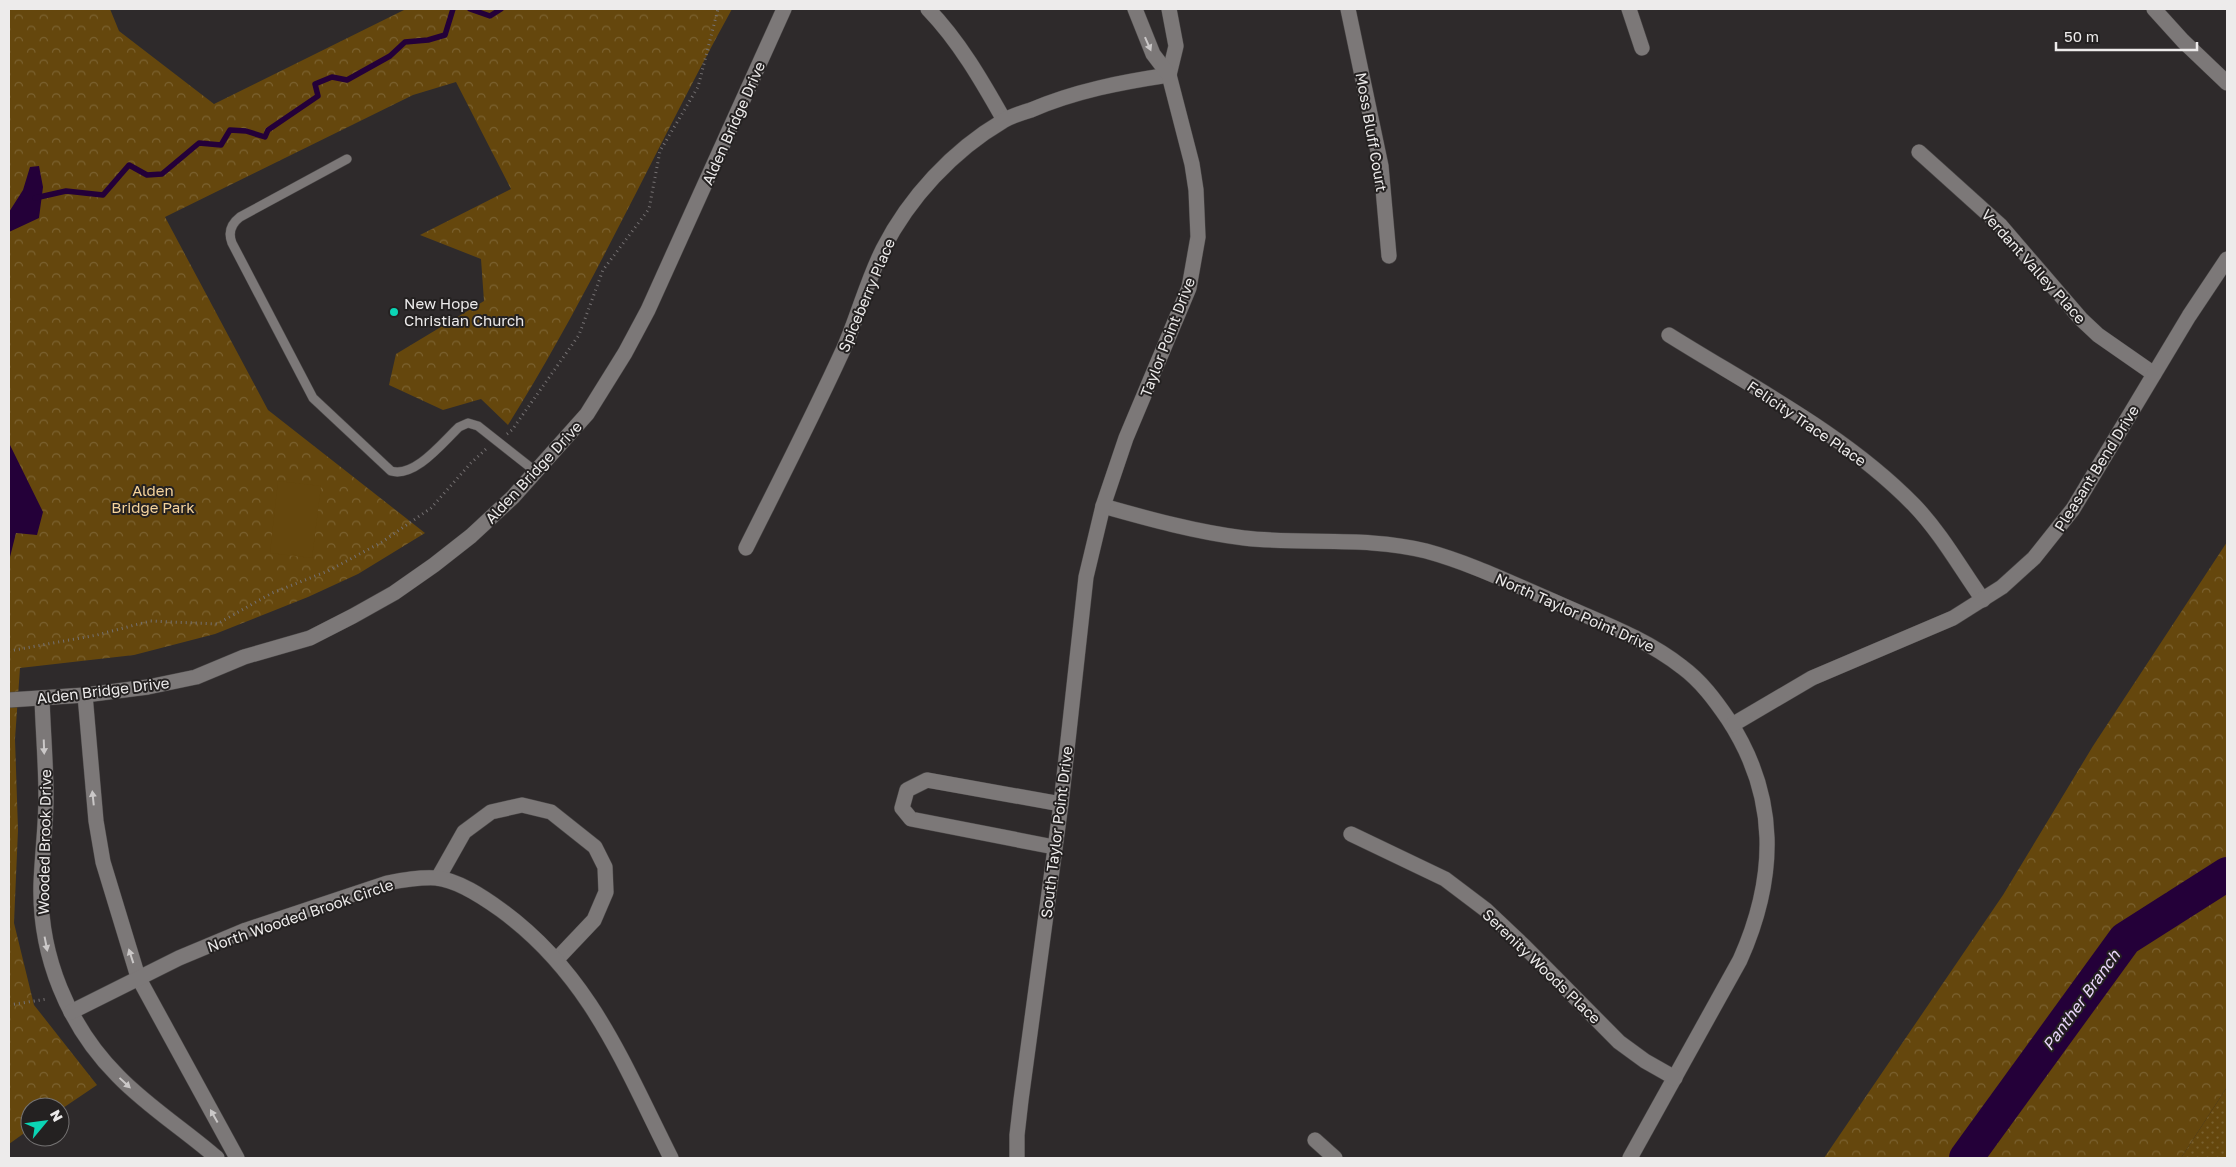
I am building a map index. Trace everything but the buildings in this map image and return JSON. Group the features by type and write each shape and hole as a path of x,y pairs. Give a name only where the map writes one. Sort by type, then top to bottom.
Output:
{"street":[{"name":"Alden Bridge Drive","path":"9,700 85,695 148,687 196,677 244,657 310,638 353,616 402,587 471,536 507,504 586,414 626,353 648,310 784,9"},
{"path":"928,9 956,43 980,77 1004,120"},
{"name":"Taylor Point Drive","path":"1135,9 1153,54 1170,74"},
{"name":"Taylor Point Drive","path":"1103,506 1126,438 1186,296 1198,237 1196,190 1192,164 1170,74 1176,46 1169,9"},
{"name":"Moss Bluff Court","path":"1348,9 1381,166 1389,256"},
{"path":"1629,9 1642,48"},
{"path":"2154,9 2183,41 2227,83"},
{"name":"Spiceberry Place","path":"746,548 825,389 854,325 882,251 896,227 923,190 942,169 971,143 1004,120 1088,90 1170,74"},
{"name":"Verdant Valley Place","path":"1919,152 2000,225 2081,319 2098,335 2154,374"},
{"name":"Pleasant Bend Drive","path":"1732,725 1800,684 1953,618 2002,587 2034,558 2060,527 2189,316 2227,260"},
{"name":"Felicity Trace Place","path":"1669,335 1842,442 1883,475 1915,506 1943,542 1983,600"},
{"name":"North Taylor Point Drive","path":"1103,506 1176,526 1243,538 1398,546 1426,551 1472,566 1642,640 1662,652 1699,681 1732,725 1755,767 1761,787 1767,833 1765,882 1750,938 1740,960 1674,1078"},
{"name":"South Taylor Point Drive","path":"1017,1158 1019,1118 1060,804 1086,577 1103,506"},
{"path":"85,695 96,821 103,862 138,977 237,1158"},
{"name":"Wooded Brook Drive","path":"42,698 46,796 41,885 42,913 50,962 71,1012 83,1034 117,1076 217,1158"},
{"path":"1054,847 910,819 902,808 907,790 926,780 1060,804"},
{"path":"438,878 464,832 492,812 522,805 551,812 595,847 605,867 606,892 594,920 557,959"},
{"name":"Serenity Woods Place","path":"1351,834 1445,879 1486,910 1619,1042 1645,1061 1674,1078"},
{"name":"North Wooded Brook Circle","path":"71,1012 138,977 246,930 409,878 438,878 474,893 492,904 535,937 557,959 607,1030 671,1158"},
{"path":"1630,1158 1674,1078"},
{"path":"1315,1140 1335,1158"}],"lane":[{"path":"347,159 240,217 234,222 230,237 313,398 388,469 399,473 414,469 459,427 468,424 475,424 535,471"}],"path":[{"path":"9,651 97,635 150,621 217,624 272,593 328,571 382,542 431,508 471,463 512,430 579,336 603,270 649,209 660,151 698,87 718,9"},
{"path":"9,1006 50,999"}],"green space":[{"name":"Alden Bridge Park","path":"9,9 110,9 119,31 214,104 406,9 732,9 568,323 508,425 481,399 443,410 389,385 396,354 484,301 481,259 420,235 511,189 456,82 413,95 165,217 268,410 425,533 358,574 308,597 215,634 134,655 20,668 15,739 18,830 14,923 34,1005 97,1085 70,1103 70,1097 20,1097 20,1136 9,1144"},
{"path":"278,481 321,486 312,558 270,553"},
{"path":"2227,542 2227,1087 2181,1158 1824,1158 2003,895 2093,746"},
{"path":"2227,1087 2227,1158 2181,1158"}],"shaded area":[{"path":"39,166 43,187 39,218 9,232 9,212 23,190 30,167"},
{"path":"9,443 43,512 37,535 16,533 9,561"}],"waterway":[{"path":"35,198 66,191 103,195 129,165 147,175 162,174 199,143 221,145 230,130 246,131 265,137 268,130 318,96 315,84 332,77 347,80 390,56 405,42 428,40 445,35 453,9"},
{"path":"470,9 490,16 501,9"},
{"name":"Panther Branch","path":"1966,1158 2125,939 2227,874"}],"place":[{"name":"New Hope Christian Church","path":"394,312"}]}
